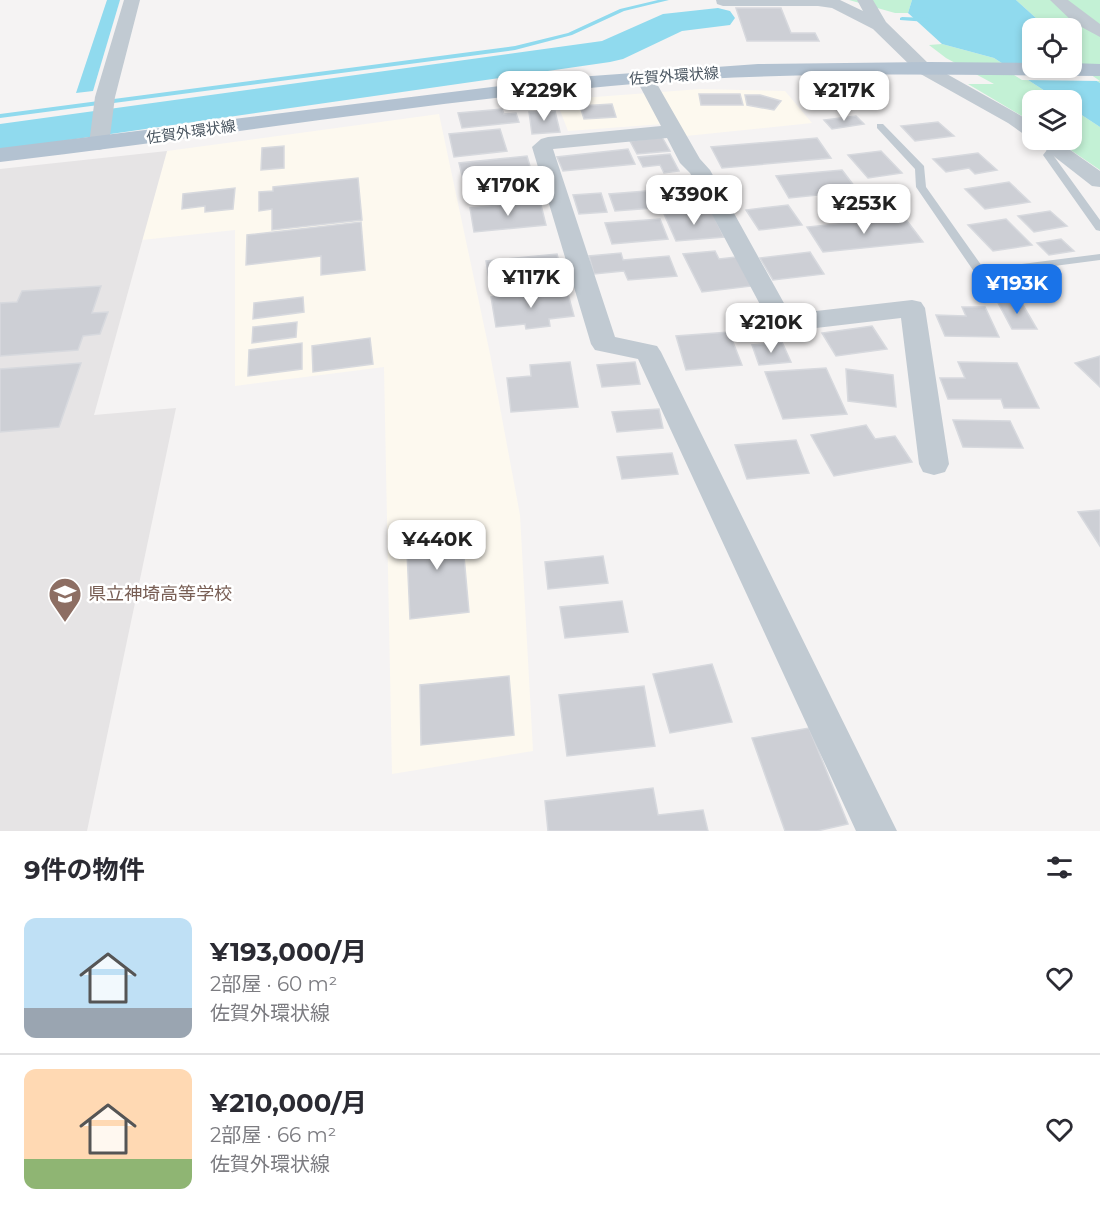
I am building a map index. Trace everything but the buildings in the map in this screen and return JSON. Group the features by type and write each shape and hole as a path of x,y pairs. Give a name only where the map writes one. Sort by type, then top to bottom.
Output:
{"main road":[{"name":"佐賀外環状線","path":"0,155 100,139 644,77 776,69 1100,70"}],"street":[{"path":"100,139 105,97 132,0"},
{"path":"1058,0 1100,32"},
{"path":"723,1 818,1 858,5 932,68 1022,124"},
{"path":"644,77 691,163 699,170 782,322 912,308 934,464"},
{"path":"674,131 548,143 542,147 604,344 648,352 877,831"},
{"path":"1058,150 1100,181"}],"lane":[{"path":"880,126 920,168 921,187 981,273 1100,257"},
{"path":"1048,150 1048,155 1100,228"}],"shaded area":[{"path":"700,89 785,91 812,123 686,136 677,123 568,131 556,100"},
{"path":"439,114 490,354 520,515 533,751 392,774 384,367 235,386 235,230 142,240 167,151"},
{"name":"県立神埼高等学校","path":"167,151 94,415 176,408 87,831 0,831 0,169"}],"green space":[{"path":"849,0 912,0 908,13 895,13"},
{"path":"1016,0 1100,0 1100,83 1082,72 1082,18 1036,18"},
{"path":"942,44 994,58 1044,90 1022,90 1022,116 968,84 994,84 946,58 929,45"},
{"path":"1082,115 1100,127 1100,170 1071,150 1082,150"}],"water":[{"path":"107,0 120,0 93,91 76,93"},
{"path":"912,0 1016,0 1036,18 1022,18 1022,76 994,58 942,44 908,13"},
{"path":"1082,72 1100,83 1100,127 1082,115 1082,90 1044,90 1025,78 1082,78"}],"pier":[{"path":"995,63 1022,67 1022,78 1082,78 1082,69 1100,81 1022,80"}],"waterway":[{"path":"0,116 515,48 570,34 622,10 666,0"},
{"path":"0,137 610,51 675,21 718,18"},
{"path":"902,19 928,20"}],"place":[{"name":"県立神埼高等学校","path":"65,623"}]}
